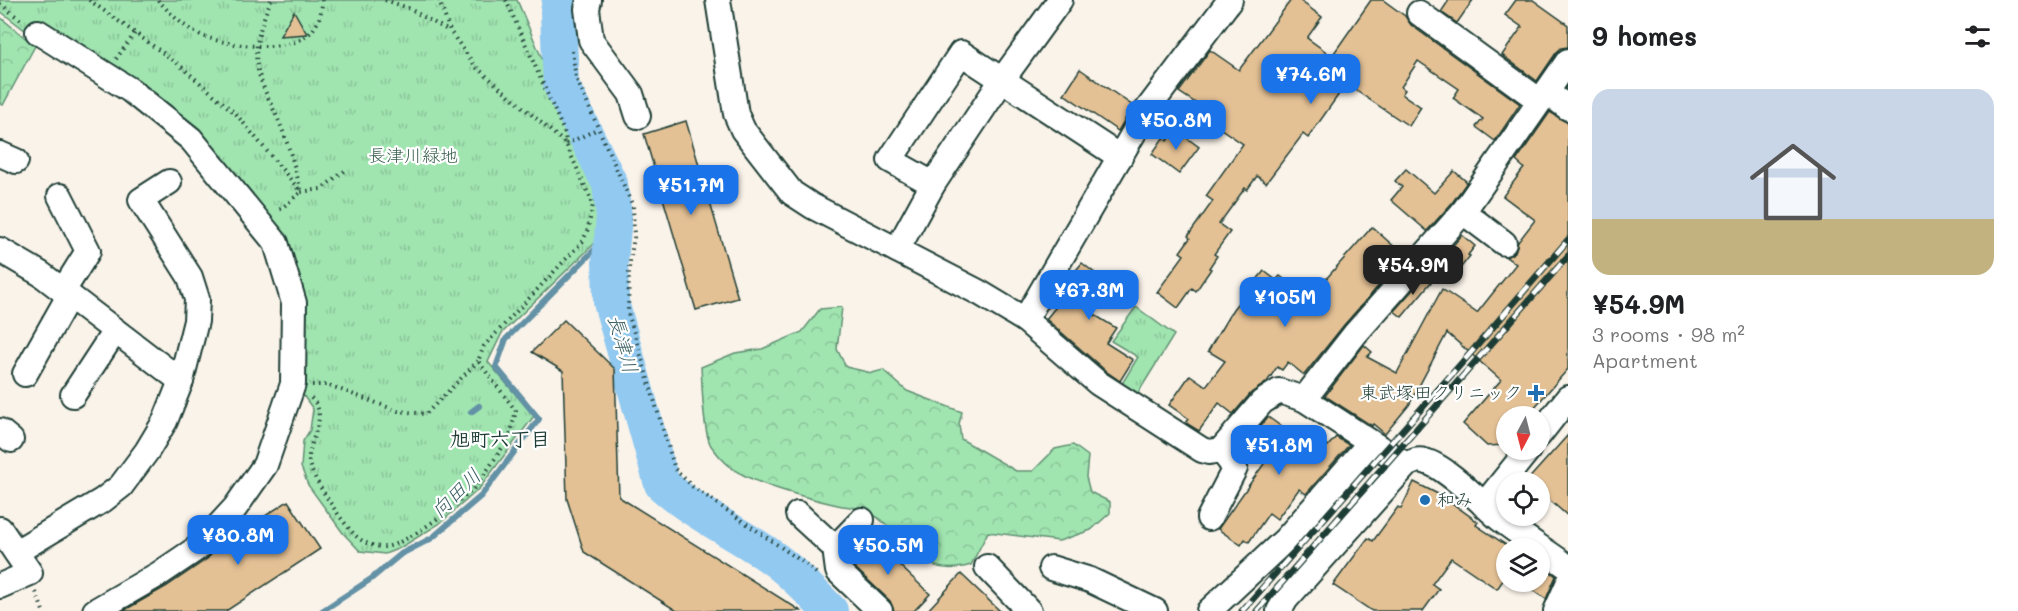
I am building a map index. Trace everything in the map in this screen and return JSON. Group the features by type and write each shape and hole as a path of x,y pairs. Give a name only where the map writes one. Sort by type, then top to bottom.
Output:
{"street":[{"path":"589,0 587,9 591,40 631,94 638,116"},
{"path":"718,0 735,114 743,129 792,193 812,206 980,292 1025,320 1098,383 1202,450 1209,452 1221,450 1262,402 1279,391 1304,399 1406,465"},
{"path":"897,250 933,184 1002,80 1060,0"},
{"path":"1025,320 1147,110 1230,0"},
{"path":"1419,13 1544,96 1568,108"},
{"path":"38,32 130,90 191,139 276,243 294,303 293,384 265,465 235,508 199,547 159,574 95,611"},
{"path":"933,184 890,160 961,53 1120,157"},
{"path":"1304,399 1355,334 1463,212 1568,61"},
{"path":"16,552 103,500 121,486 147,452 165,421 181,381 196,321 196,299 190,277 141,200 169,182"},
{"path":"25,374 88,251 60,196"},
{"path":"1463,212 1504,243"},
{"path":"0,250 40,274 181,381"},
{"path":"73,395 115,331"},
{"path":"1550,421 1568,398"},
{"path":"1209,611 1286,539 1370,443"},
{"path":"1209,518 1235,468 1221,450"},
{"path":"1279,611 1286,599 1406,465 1416,460 1433,464 1502,520 1568,567"},
{"path":"1484,505 1520,460"},
{"path":"798,514 835,548 838,571 880,611"},
{"path":"835,548 862,520"},
{"path":"0,529 30,573 0,586"},
{"path":"987,567 1029,611"},
{"path":"1051,568 1090,580 1155,611"},
{"path":"1556,611 1568,584"}],"path":[{"path":"89,0 177,63 236,114 301,192"},
{"path":"158,0 197,34 227,43 256,46 283,45 309,35 321,16 322,0"},
{"path":"271,0 256,46 262,87 282,129 296,168 301,192"},
{"path":"385,0 408,8 450,31"},
{"path":"439,0 450,31 476,67 566,144"},
{"path":"293,384 328,385 398,411 426,414 478,361 484,346 583,241 593,204 506,0"},
{"path":"0,4 38,32"},
{"path":"105,74 135,33"},
{"path":"572,45 576,78 633,206 634,237 629,268 628,313 675,469 693,487 807,565 823,580"},
{"path":"566,144 598,129"},
{"path":"263,225 301,192 321,189 347,169"},
{"path":"293,384 314,400 319,411 317,432 310,444 309,461 312,474 353,534 364,543 384,547 397,544 433,522 474,487 508,439 516,411 478,361"}],"green space":[{"name":"長津川緑地","path":"0,0 517,0 604,204 601,229 594,244 502,333 488,362 534,416 479,489 439,524 400,548 385,554 360,551 343,533 308,485 301,467 303,441 310,430 313,409 300,391 300,297 194,132 35,38 0,11"},
{"path":"0,17 35,46 3,105 0,104"},
{"path":"842,307 837,349 846,367 872,373 883,370 907,391 962,412 959,424 961,439 1016,471 1033,471 1055,449 1073,445 1088,456 1086,477 1090,492 1110,502 1110,513 1091,530 1059,541 988,532 971,565 953,568 938,567 914,553 882,521 869,512 784,491 747,477 731,467 717,454 709,441 705,421 701,367 735,353 762,349 802,332 820,309"},
{"path":"1136,307 1174,335 1138,393 1130,394 1120,387 1138,357 1111,341"}],"building":[{"path":"1291,0 1299,0 1322,17 1307,38 1332,56 1371,0 1383,0 1405,16 1411,25 1520,104 1495,141 1476,127 1483,119 1453,98 1459,89 1418,61 1401,87 1405,90 1402,94 1421,107 1409,126 1346,84 1308,138 1303,134 1266,183 1257,176 1247,190 1245,188 1219,224 1230,232 1214,254 1217,256 1209,268 1211,269 1196,291 1192,288 1178,308 1157,292 1184,255 1180,252 1190,238 1188,236 1213,201 1206,196 1243,144 1205,118 1209,112 1179,92 1210,50 1239,70"},
{"path":"1449,0 1473,0 1457,23 1441,12"},
{"path":"1516,0 1533,0 1568,25 1568,47 1561,48 1556,53 1537,81 1502,55 1522,27 1505,15"},
{"path":"294,11 307,34 280,36"},
{"path":"1080,69 1133,106 1118,131 1064,94"},
{"path":"1550,112 1568,123 1568,369 1536,406 1496,406 1496,446 1487,446 1463,424 1501,380 1447,333 1409,405 1385,434 1373,424 1372,426 1325,396 1364,345 1372,352 1367,357 1397,373 1442,289 1477,313 1516,264 1506,257 1515,252 1518,242 1535,220 1503,196 1524,168 1516,161"},
{"path":"686,121 738,298 696,310 644,134"},
{"path":"1176,130 1199,147 1179,174 1152,154 1163,138 1167,141"},
{"path":"1406,169 1434,193 1454,171 1467,182 1427,231 1391,200 1402,187 1395,181"},
{"path":"1372,227 1405,256 1344,325 1304,375 1288,362 1282,370 1277,367 1267,382 1251,393 1233,414 1219,403 1199,431 1186,423 1189,419 1169,405 1190,375 1206,386 1225,361 1208,351 1233,309 1264,271 1276,280 1280,276 1309,298"},
{"path":"1462,235 1475,246 1458,271 1441,259"},
{"path":"1082,263 1110,285 1093,314 1116,328 1106,343 1133,360 1120,381 1046,319 1068,292 1062,287"},
{"path":"1426,275 1432,281 1402,317 1394,311"},
{"path":"564,320 615,369 619,497 801,611 677,611 584,552 567,499 563,371 532,352"},
{"path":"1268,417 1296,437 1303,428 1328,446 1336,437 1349,445 1306,494 1299,489 1277,519 1269,513 1249,542 1245,539 1241,545 1218,529 1266,461 1244,445"},
{"path":"1568,435 1568,516 1550,500 1550,472 1535,472 1546,460 1550,460 1550,455"},
{"path":"1414,482 1442,496 1478,522 1476,525 1496,538 1496,588 1451,558 1432,584 1439,589 1423,611 1372,611 1333,585 1368,538 1373,541 1398,507 1401,509"},
{"path":"288,501 320,549 226,611 123,611 167,586 207,559 218,547"},
{"path":"867,535 930,594 914,611 894,611 890,601 851,564 850,553"},
{"path":"1550,572 1556,576 1550,590"},
{"path":"961,574 1000,611 927,611"},
{"path":"1536,592 1549,592 1546,599"}],"waterway":[{"name":"長津川","path":"560,0 558,12 561,85 610,184 614,217 610,260 611,302 662,484 688,505 781,564 830,611"},
{"name":"向田川","path":"322,611 371,579 401,554 432,538 481,496 539,419 496,367 506,339 612,232"},
{"path":"471,412 479,406"}],"railway":[{"path":"1242,611 1568,240"},
{"path":"1257,611 1568,256"}],"place":[{"name":"東武塚田クリニック","path":"1536,393"},
{"name":"和み","path":"1425,500"}],"district":[{"name":"旭町六丁目","path":"500,439"}]}
